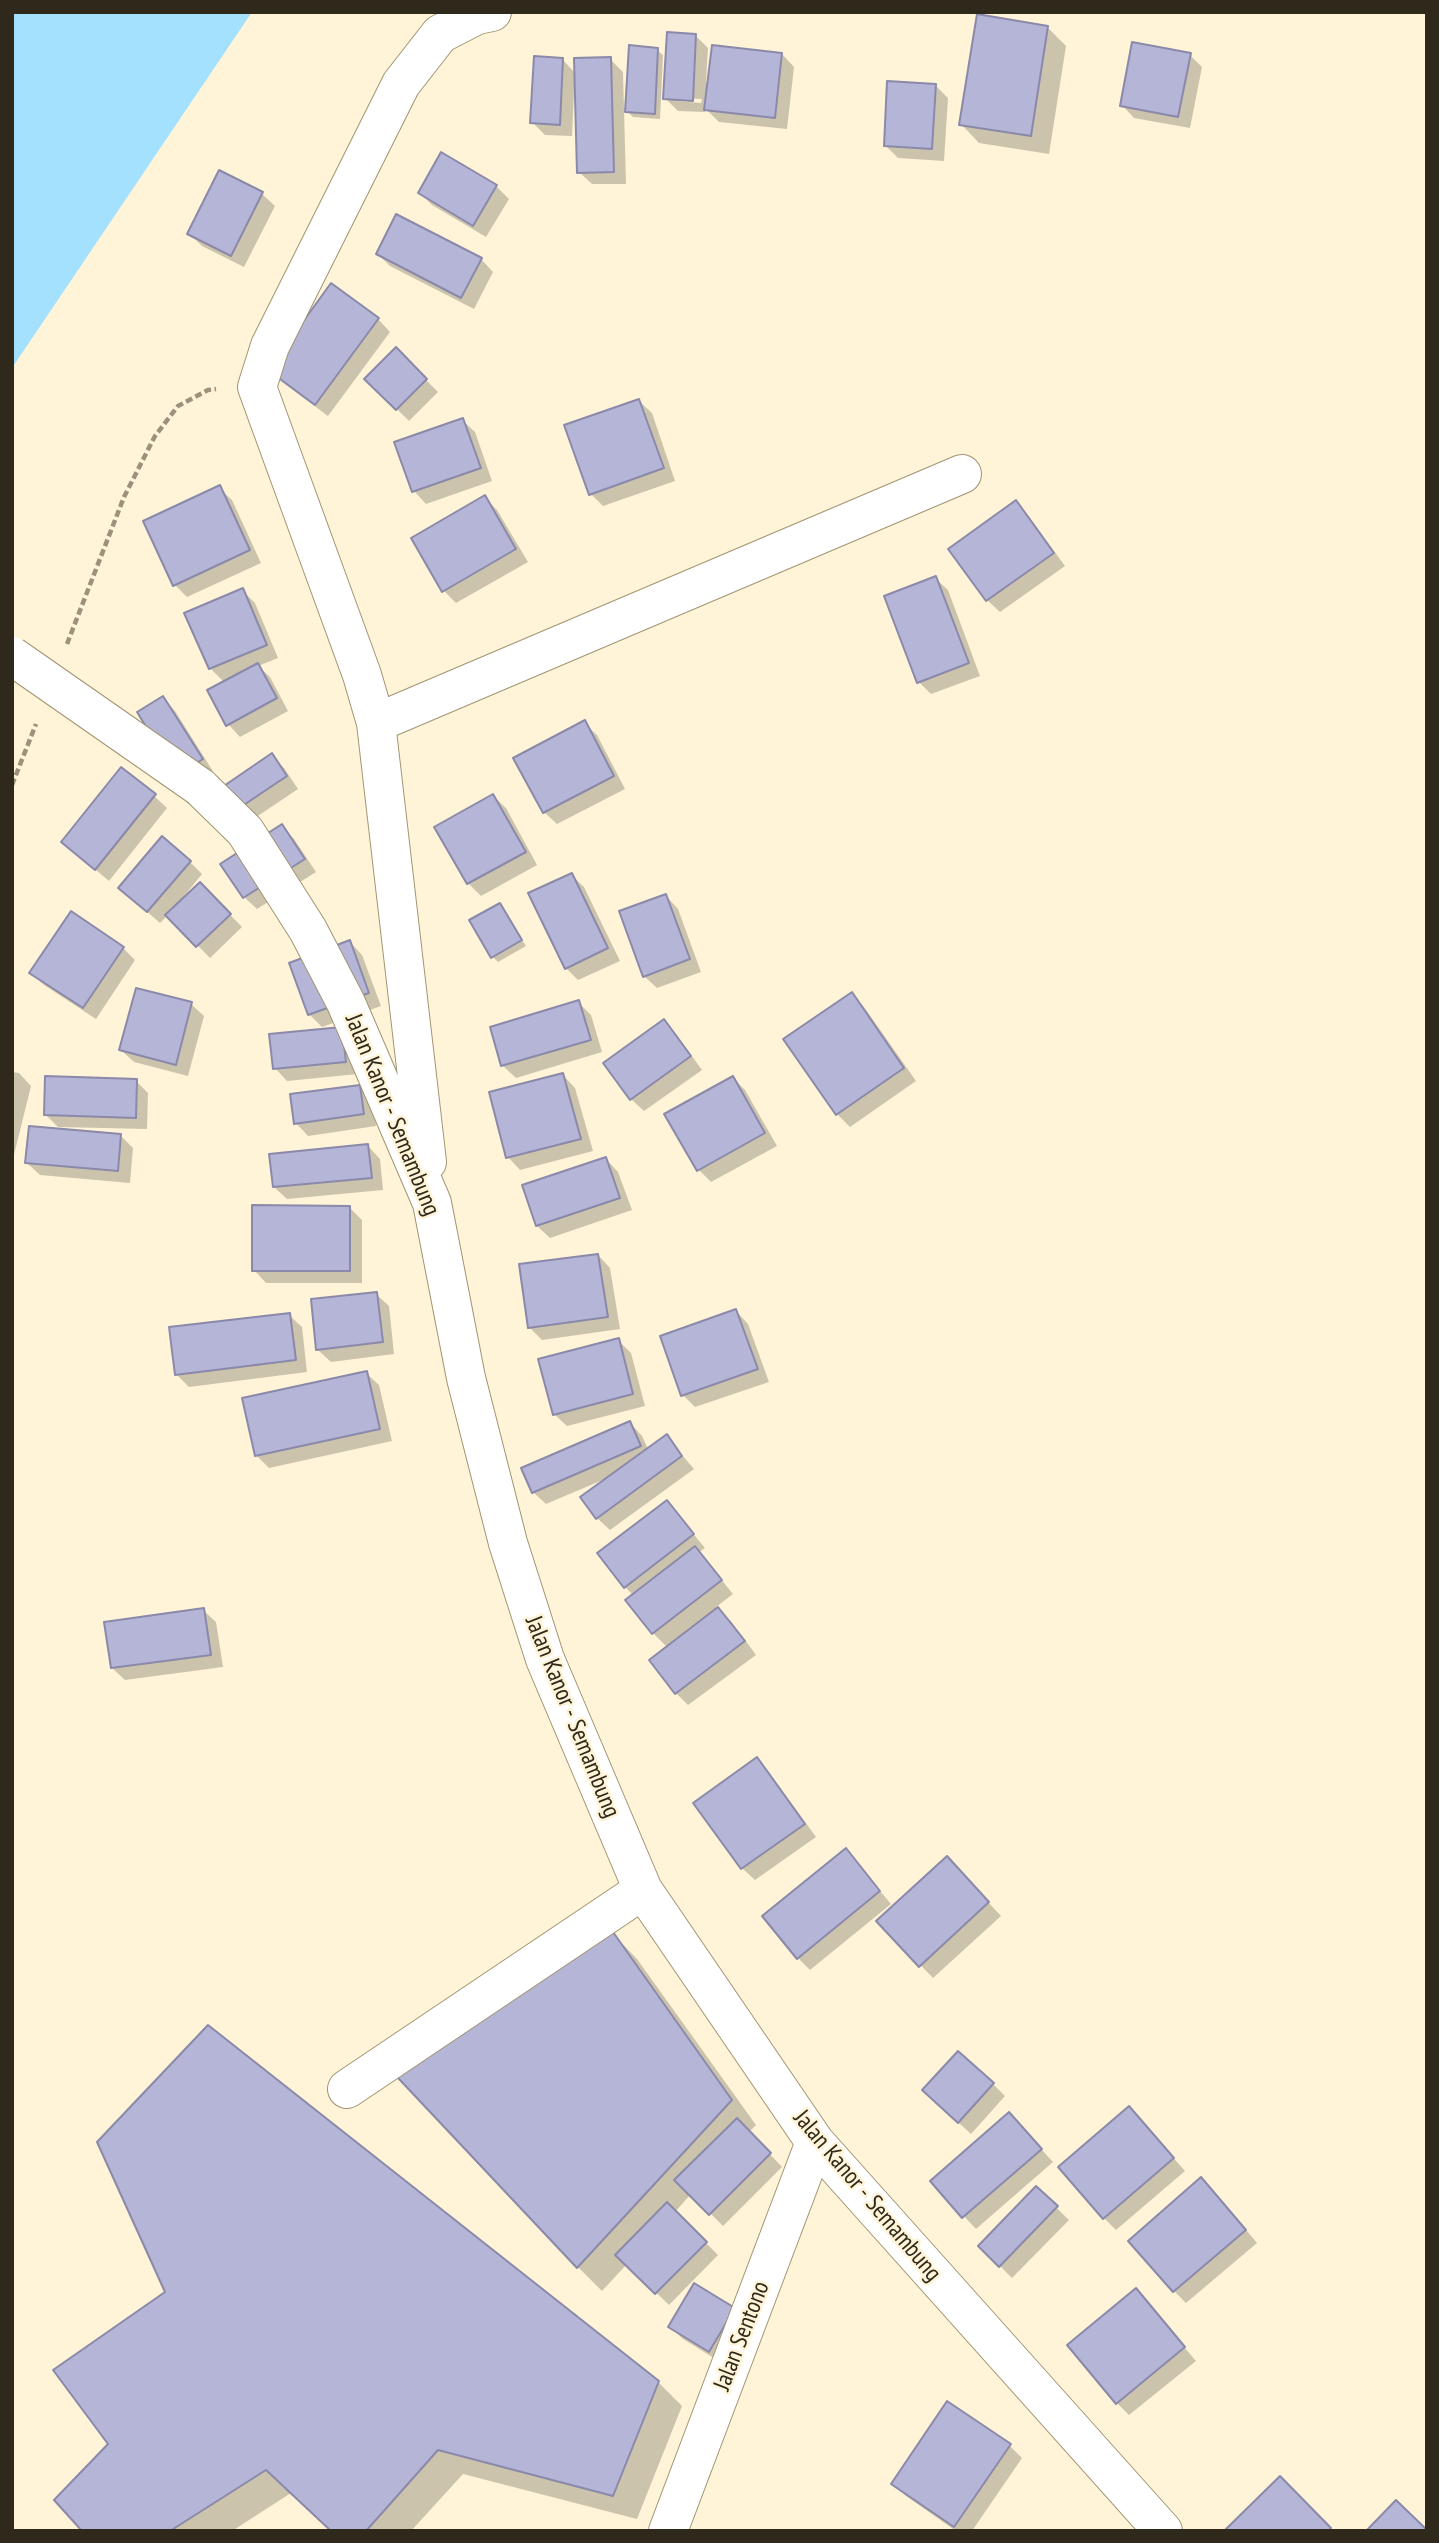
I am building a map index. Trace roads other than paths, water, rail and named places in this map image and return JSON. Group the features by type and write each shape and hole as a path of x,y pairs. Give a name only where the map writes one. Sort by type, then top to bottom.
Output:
{"street":[{"path":"432,1203 376,723 362,675 257,387 270,346 401,85 440,34 477,15 492,12"},
{"path":"376,723 962,474"},
{"name":"Jalan Kanor - Semambung","path":"12,656 200,787 245,831 308,930 346,1003 432,1203 466,1378 508,1543 545,1658 643,1890 815,2142 1163,2531"},
{"path":"347,2089 643,1890"},
{"name":"Jalan Sentono","path":"668,2531 815,2142"}],"water":[{"path":"12,12 252,12 12,368"}]}
